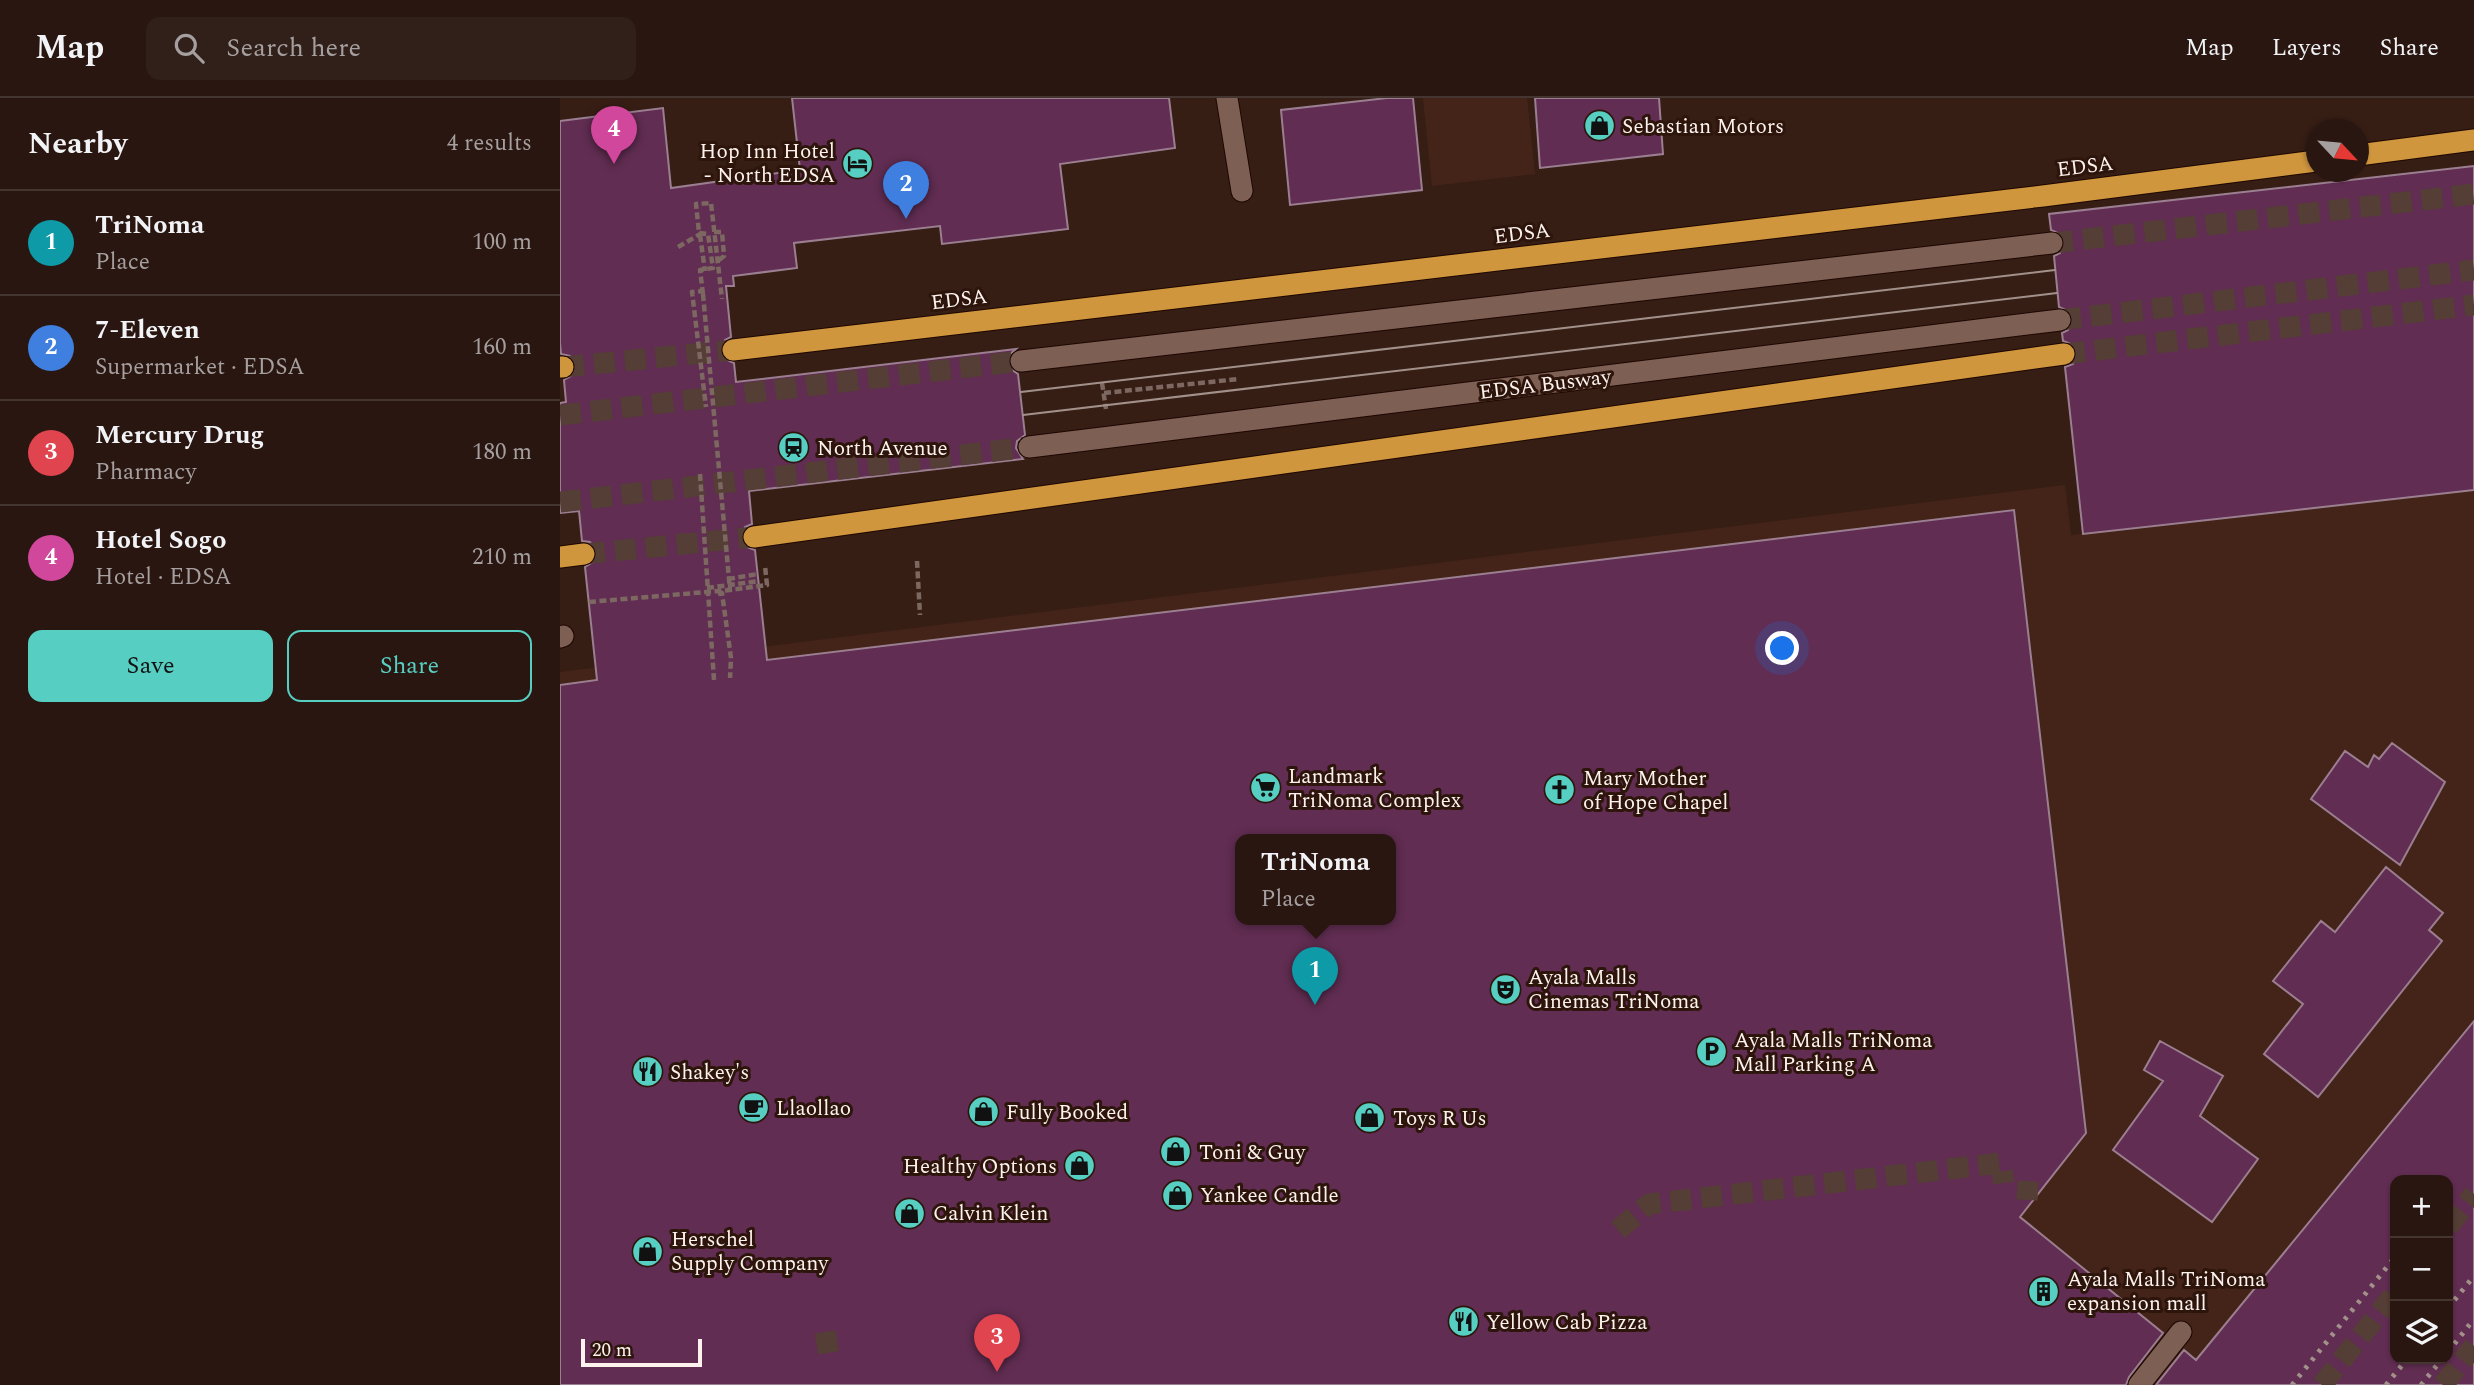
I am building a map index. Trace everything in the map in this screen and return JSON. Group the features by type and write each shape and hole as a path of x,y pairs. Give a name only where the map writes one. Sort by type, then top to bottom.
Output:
{"highway":[{"path":"2369,154 2474,140"},
{"name":"EDSA","path":"733,350 2030,198 2306,161"},
{"path":"754,537 2064,354"},
{"path":"560,556 584,554"}],"street":[{"path":"1227,98 1242,191"},
{"path":"1021,360 2052,243"},
{"name":"EDSA Busway","path":"1029,447 2060,320"},
{"path":"2139,1385 2181,1332"}],"path":[{"path":"706,407 692,292 702,291 699,272 705,272 696,204 710,203 722,299"},
{"path":"678,247 701,233 723,232 724,256 718,261"},
{"path":"701,233 708,234 713,268 700,270 730,590"},
{"path":"1104,393 1239,379"},
{"path":"1102,382 1107,416"},
{"path":"700,474 713,680"},
{"path":"917,561 920,615"},
{"path":"589,602 767,585 765,566 729,579"},
{"path":"707,588 759,581"},
{"path":"708,596 722,593 731,658 730,678"}],"shaded area":[{"path":"1423,98 1527,98 1535,174 1432,186"},
{"path":"2065,485 2071,535 2474,490 2474,1110 2422,1175 2390,1175 2390,1214 2253,1385 560,1385 560,672"}],"building":[{"path":"792,98 1169,98 1175,148 1060,164 1068,229 942,244 940,226 794,243 797,268 733,276 734,286 726,286 731,337 725,340 720,351 723,358 734,363 736,382 1016,349 1009,355 1008,362 1011,369 1018,374 1025,435 1017,441 1016,448 1023,459 749,491 752,524 745,527 741,538 744,546 755,550 767,660 2014,510 2086,1133 2020,1217 2163,1333 2129,1377 2126,1385 560,1385 560,685 597,680 585,567 596,560 597,552 590,542 582,541 579,511 560,513 560,403 566,402 564,380 574,374 576,368 575,361 570,356 561,354 560,343 560,121 663,108 671,188 800,170"},
{"path":"1387,98 1413,98 1422,190 1290,205 1281,110"},
{"name":"Sebastian Motors","path":"1535,98 1659,98 1663,154 1540,168"},
{"path":"2474,166 2474,490 2083,534 2065,367 2073,364 2077,353 2074,345 2063,341 2062,333 2068,330 2073,319 2070,312 2059,307 2054,256 2060,253 2065,242 2062,235 2051,230 2049,214 2332,182 2369,182 2369,178"},
{"path":"2392,743 2445,782 2400,865 2311,799 2345,751 2368,767 2374,755 2379,759"},
{"path":"2386,867 2443,913 2429,930 2442,941 2318,1097 2264,1054 2303,1004 2273,981 2321,921 2335,932"},
{"path":"2474,1021 2474,1385 2156,1385 2184,1350 2196,1360"},
{"path":"2160,1041 2223,1076 2200,1116 2258,1159 2212,1222 2113,1150 2163,1081 2144,1070"}],"tunnel":[{"path":"2052,243 2474,194"},
{"path":"2060,320 2474,270"},
{"path":"2064,354 2474,305"},
{"path":"563,367 733,350"},
{"path":"560,415 1021,361"},
{"path":"560,502 1029,447"},
{"path":"584,554 754,537"},
{"path":"1618,1230 1649,1204 2001,1163 2004,1183"},
{"path":"2027,1200 2028,1181"},
{"path":"2453,1221 2474,1194"},
{"path":"2322,1385 2390,1299"},
{"path":"825,1332 829,1355"},
{"path":"2443,1385 2474,1346"}],"tram line":[{"path":"1021,392 2055,270"},
{"path":"1023,415 2057,293"}],"railway":[{"path":"2292,1385 2390,1263"},
{"path":"2453,1302 2474,1276"},
{"path":"2453,1346 2474,1319"},
{"path":"2386,1385 2403,1364"},
{"path":"2421,1385 2438,1364"}],"place":[{"name":"Sebastian Motors","path":"1599,126"},
{"name":"Hop Inn Hotel - North EDSA","path":"858,163"},
{"name":"Hotel Sogo","path":"614,164"},
{"name":"7-Eleven","path":"906,219"},
{"name":"North Avenue","path":"794,448"},
{"name":"Landmark TriNoma Complex","path":"1265,788"},
{"name":"Mary Mother of Hope Chapel","path":"1560,790"},
{"name":"Ayala Malls Cinemas TriNoma","path":"1505,989"},
{"name":"TriNoma","path":"1315,1005"},
{"name":"Ayala Malls TriNoma Mall Parking A","path":"1711,1052"},
{"name":"Shakey's","path":"647,1072"},
{"name":"Llaollao","path":"753,1108"},
{"name":"Fully Booked","path":"983,1112"},
{"name":"Toys R Us","path":"1370,1118"},
{"name":"Toni & Guy","path":"1176,1152"},
{"name":"Healthy Options","path":"1080,1166"},
{"name":"Yankee Candle","path":"1177,1195"},
{"name":"Calvin Klein","path":"910,1213"},
{"name":"Herschel Supply Company","path":"648,1251"},
{"name":"Ayala Malls TriNoma expansion mall","path":"2044,1291"},
{"name":"Yellow Cab Pizza","path":"1463,1322"},
{"name":"Mercury Drug","path":"997,1372"}]}
